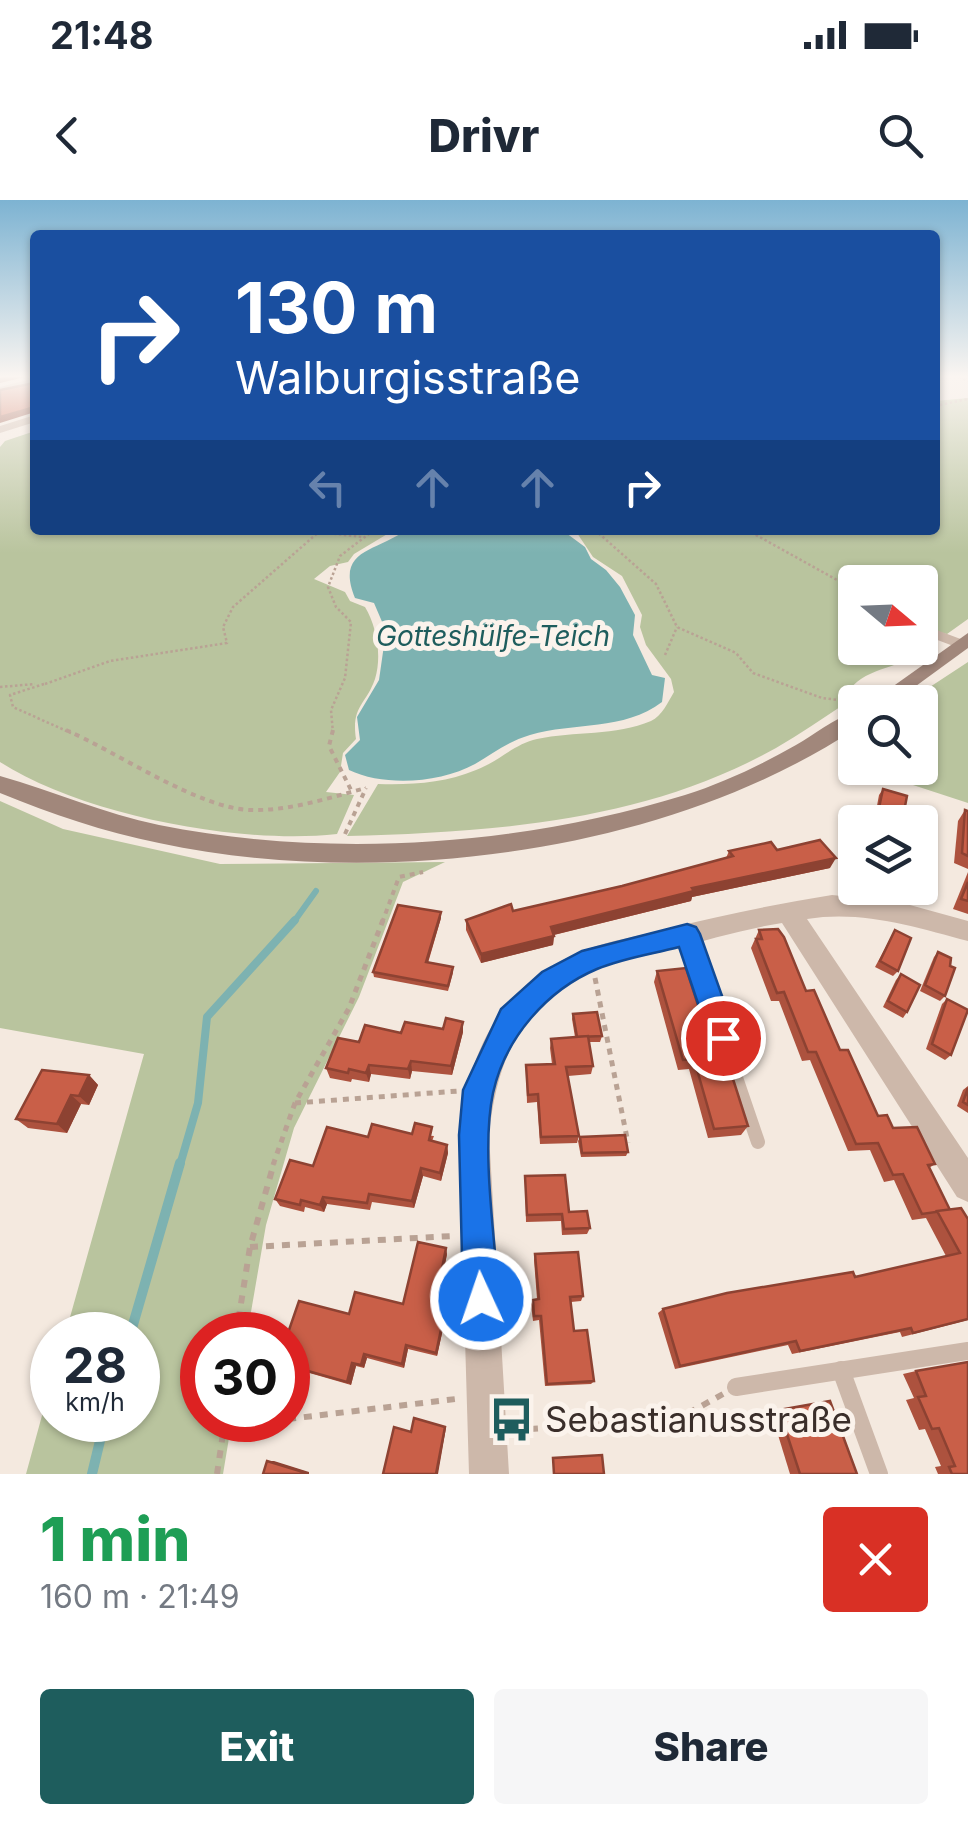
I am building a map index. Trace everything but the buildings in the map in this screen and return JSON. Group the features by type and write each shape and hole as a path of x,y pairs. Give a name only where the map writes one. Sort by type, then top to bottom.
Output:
{"main road":[{"path":"905,685 964,642"},
{"path":"0,784 80,816 212,843 293,849 466,844 614,823 692,801 794,757 838,723"}],"street":[{"path":"489,1474 474,1135 478,1090 492,1052 511,1018 552,980 592,959 788,911 832,905 871,907 968,932"},
{"path":"788,911 968,1186"}],"lane":[{"path":"938,635 964,642"},
{"path":"687,934 758,1142"},
{"path":"736,1387 968,1351"},
{"path":"841,1370 879,1474"}],"path":[{"path":"315,535 233,607 223,627 227,643 161,651 65,674 10,695 13,707 102,746 206,800 248,810 292,808 366,788 343,839"},
{"path":"348,535 362,537"},
{"path":"352,792 330,746 334,727 331,710 345,678 351,622 336,607 328,587 340,556 365,535"},
{"path":"602,535 636,561 641,572 665,594 677,627 665,655"},
{"path":"756,535 838,581"},
{"path":"677,627 736,653 753,673 838,700"},
{"path":"0,686 44,684"},
{"path":"240,1312 250,1246 280,1141 296,1103 349,1008 399,878 429,870"},
{"path":"592,959 628,1143"},
{"path":"296,1103 447,1091"},
{"path":"250,1246 478,1234"},
{"path":"488,1430 678,1419 736,1387"},
{"path":"310,1417 486,1396"},
{"path":"217,1474 221,1442"}],"green space":[{"path":"30,434 30,535 386,535 354,554 348,562 330,566 314,579 345,592 350,601 365,607 378,651 375,679 356,719 356,739 343,753 340,772 326,792 354,795 337,834 255,835 163,822 74,797 0,762 0,447 5,441"},
{"path":"940,434 968,434 968,619 947,634 938,632 938,565 838,565 838,665 894,665 854,685 838,685 838,708 776,748 726,773 621,807 513,826 347,836 378,784 452,778 484,767 529,741 638,726 662,712 674,692 671,679 646,645 640,627 642,615 622,576 593,557 578,535 940,535"},
{"path":"968,662 968,803 913,785 938,785 938,685 933,685"},
{"path":"0,801 63,829 220,864 445,862 403,882 359,997 294,1128 266,1225 251,1312 180,1312 180,1442 228,1442 223,1474 26,1474 35,1442 160,1442 160,1312 71,1312 144,1054 0,1028"}],"water":[{"name":"Gotteshülfe-Teich","path":"569,535 585,547 591,559 620,587 635,615 633,635 652,675 665,678 662,702 632,718 522,738 475,764 429,779 395,781 349,770 345,755 360,740 357,717 379,680 386,631 374,603 355,598 350,570 362,554 394,537"}],"waterway":[{"path":"293,923 316,891"},
{"path":"180,1165 198,1103 207,1017 295,920"},
{"path":"137,1312 180,1163"},
{"path":"92,1474 100,1442"}],"place":[{"name":"Sebastianusstraße","path":"512,1419"}],"route":[{"path":"481,1299 474,1135 478,1090 492,1052 511,1018 552,980 592,959 687,934 723,1038"}]}
